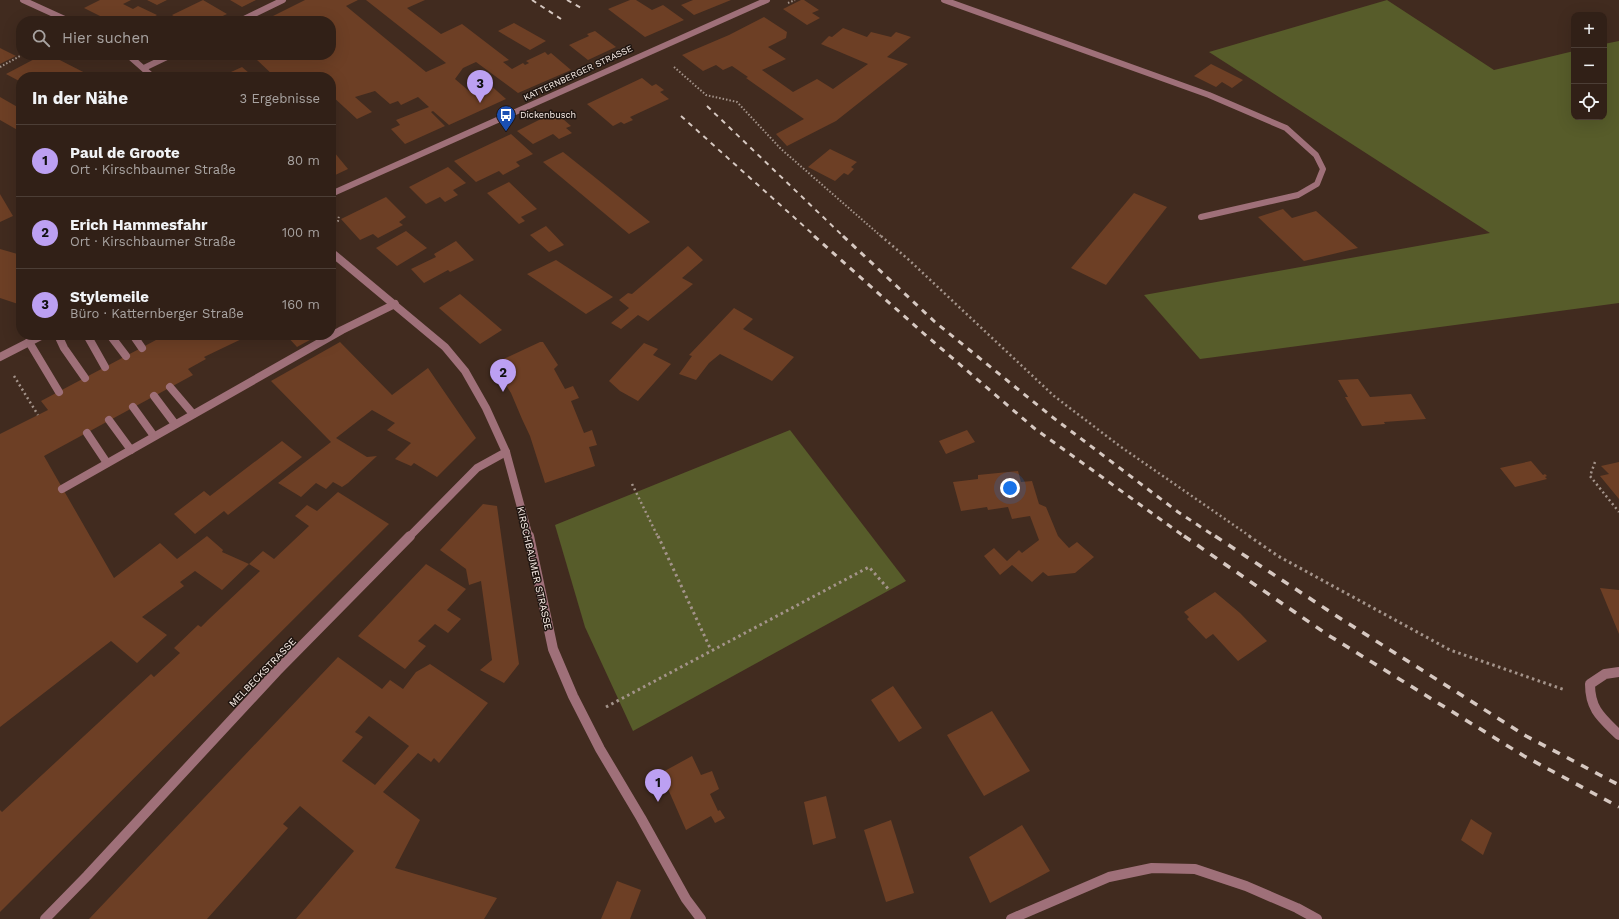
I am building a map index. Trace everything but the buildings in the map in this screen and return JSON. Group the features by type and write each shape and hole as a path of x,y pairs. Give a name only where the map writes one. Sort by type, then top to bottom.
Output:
{"street":[{"path":"23,0 58,16"},
{"path":"250,16 283,0"},
{"name":"KATTERNBERGER STRASSE","path":"336,192 767,0"},
{"path":"944,0 1209,95 1286,128 1316,155 1323,169 1317,184 1298,195 1201,217"},
{"path":"134,60 148,72"},
{"path":"144,68 161,60"},
{"name":"KIRSCHBAUMER STRASSE","path":"336,256 445,347 465,371 486,408 506,452 526,521 553,650 573,696 600,749 641,818 686,899 701,919"},
{"path":"336,333 395,304"},
{"path":"0,357 33,340"},
{"path":"60,340 64,348 85,378"},
{"path":"90,340 105,367"},
{"path":"114,340 126,356"},
{"path":"136,340 142,348"},
{"path":"62,489 324,340"},
{"path":"29,342 59,392"},
{"path":"170,387 193,414"},
{"path":"154,396 175,424"},
{"path":"133,407 154,436"},
{"path":"109,420 131,450"},
{"path":"87,433 107,463"},
{"name":"MELBECKSTRASSE","path":"45,919 87,876 277,671 477,468 506,452"},
{"path":"1619,672 1605,674 1590,684 1590,698 1601,718 1619,735"},
{"path":"1011,919 1109,877 1152,868 1195,869 1246,886 1297,908 1317,919"}],"path":[{"path":"0,67 16,58"},
{"path":"670,64 706,95 737,102 781,148 909,260 1054,396 1121,447 1278,556 1450,650 1590,698"},
{"path":"13,374 38,415"},
{"path":"1595,462 1590,476 1619,512"},
{"path":"632,484 711,650"},
{"path":"583,717 619,701 711,650 869,567 890,591"}],"green space":[{"path":"1387,0 1494,70 1571,52 1571,120 1607,120 1607,43 1619,41 1619,303 1200,359 1144,295 1490,233 1209,52"},
{"path":"790,430 906,581 633,731 585,627 555,525"}],"railway":[{"path":"532,0 561,19"},
{"path":"567,0 583,9"},
{"path":"707,106 844,237"},
{"path":"681,116 816,237"},
{"path":"814,236 922,332 1034,428 1185,537"},
{"path":"843,236 935,322 1051,416 1178,512 1216,537"},
{"path":"1184,536 1328,635 1524,756 1619,807"},
{"path":"1215,536 1335,615 1526,736 1619,785"}],"place":[{"name":"Stylemeile","path":"480,103"},
{"name":"Dickenbusch","path":"506,132"},
{"name":"Erich Hammesfahr","path":"503,392"},
{"name":"Paul de Groote","path":"658,802"}]}
